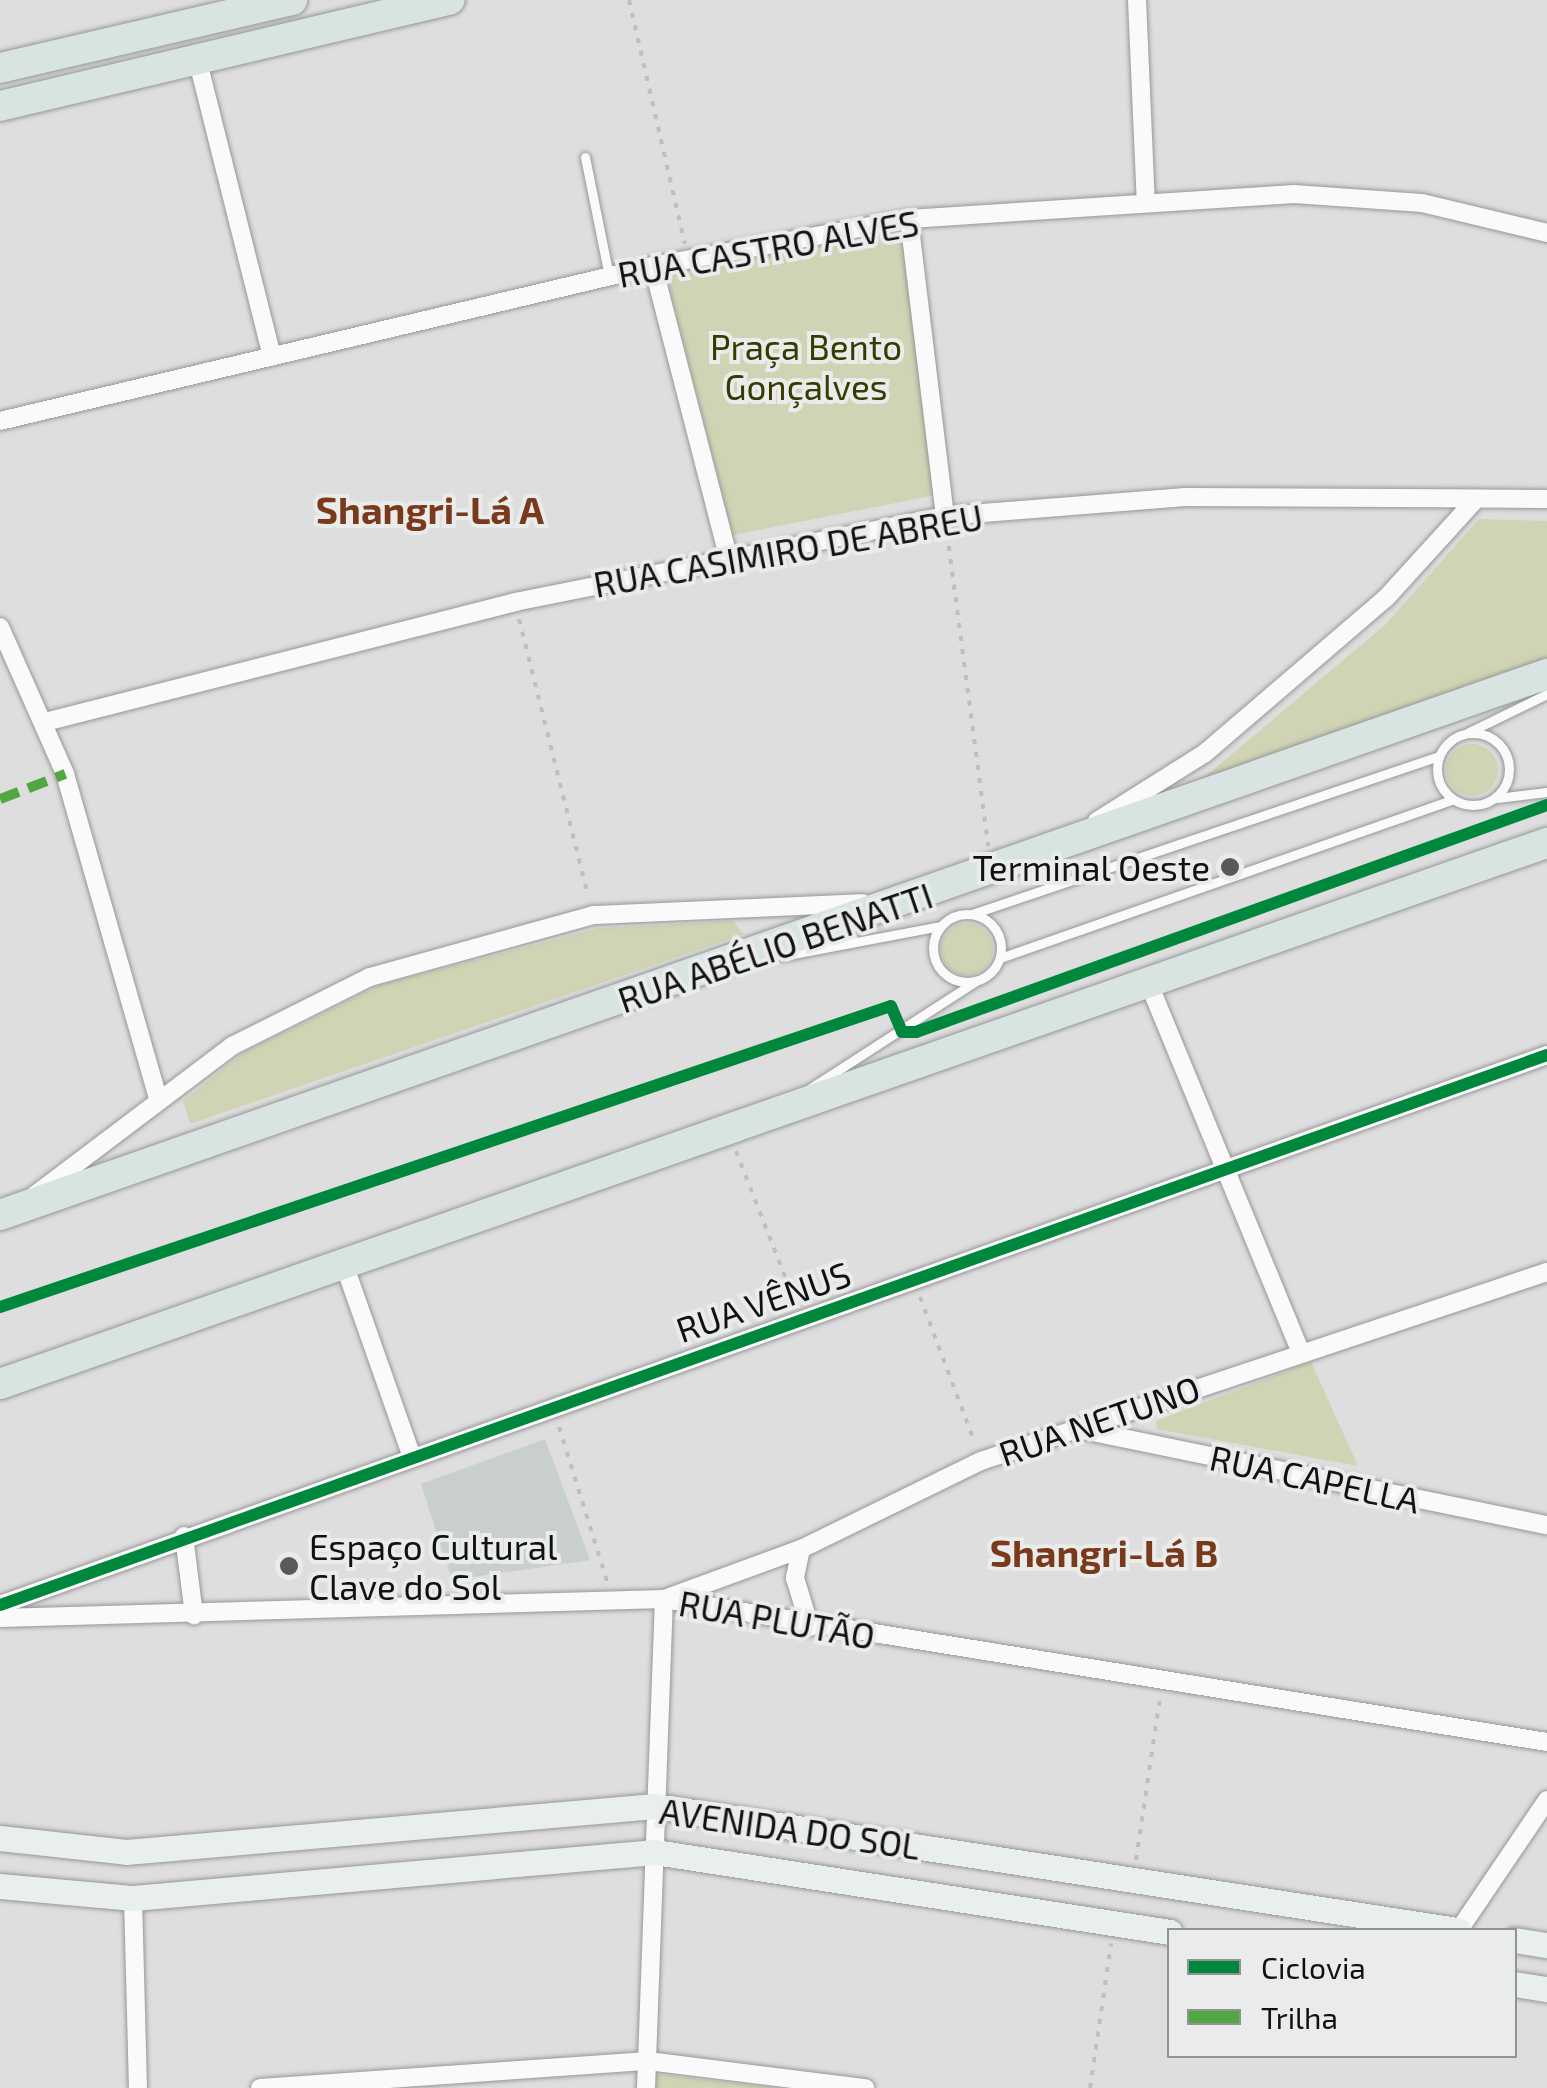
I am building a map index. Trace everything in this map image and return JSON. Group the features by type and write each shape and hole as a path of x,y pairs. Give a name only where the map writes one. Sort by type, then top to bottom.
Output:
{"main road":[{"path":"288,37 314,18 380,0"},
{"path":"0,106 450,0"},
{"path":"0,68 277,2"},
{"name":"RUA ABÉLIO BENATTI","path":"8,1212 720,968 1547,674"},
{"path":"0,1384 345,1267 1547,843"}],"street":[{"path":"1136,0 1146,203"},
{"path":"197,58 272,356"},
{"name":"RUA CASTRO ALVES","path":"0,421 688,258 910,219 1294,194 1385,200 1518,220 1547,233"},
{"path":"910,219 945,516"},
{"path":"653,266 728,556"},
{"name":"RUA CASIMIRO DE ABREU","path":"45,722 515,602 728,556 945,516 1185,497 1547,499"},
{"path":"1058,846 1204,752 1386,598 1476,499"},
{"path":"0,627 45,722 158,1098"},
{"path":"8,1212 232,1046 370,976 593,915 904,902"},
{"path":"1149,984 1299,1348"},
{"name":"RUA VÊNUS","path":"0,1606 184,1536 1547,1055"},
{"path":"345,1267 412,1457"},
{"name":"RUA NETUNO","path":"664,1599 801,1549 982,1461 1083,1430 1299,1348 1547,1272"},
{"name":"RUA CAPELLA","path":"1083,1430 1547,1525"},
{"path":"184,1536 194,1616"},
{"path":"801,1549 797,1590 810,1627"},
{"path":"646,2088 664,1599"},
{"name":"RUA PLUTÃO","path":"0,1618 194,1616 664,1599 810,1627 1547,1742"},
{"path":"1459,1928 1547,1800"},
{"name":"AVENIDA DO SOL","path":"0,1838 126,1852 655,1806 1133,1880 1352,1923 1428,1928"},
{"name":"AVENIDA DO SOL","path":"0,1886 133,1898 655,1852 1167,1932"},
{"path":"133,1898 138,2088"},
{"path":"1517,1940 1547,1945"},
{"path":"1517,1984 1547,1989"},
{"path":"260,2088 648,2061 864,2088"}],"lane":[{"path":"585,157 608,276"},
{"path":"720,968 941,926 1439,756 1465,734 1547,694"},
{"path":"1465,734 1488,737 1505,752 1509,775 1494,798"},
{"path":"1439,756 1438,780 1452,800"},
{"path":"775,1115 976,981 1000,958 1452,800 1547,792"},
{"path":"972,914 992,924 1000,958"},
{"path":"941,926 932,946 938,967 954,980 976,981"}],"path":[{"path":"629,0 688,258"},
{"path":"945,516 991,871"},
{"path":"515,602 593,915"},
{"path":"728,1130 801,1319"},
{"path":"914,1279 982,1461"},
{"path":"552,1407 614,1603"},
{"path":"1133,1880 1162,1682"},
{"path":"1090,2088 1113,1925"}],"shaded area":[{"path":"545,1439 590,1560 452,1580 421,1484"}],"green space":[{"name":"Praça Bento Gonçalves","path":"902,226 936,495 733,535 666,273"},
{"path":"1479,519 1547,521 1547,658 1194,786 1385,625"},
{"path":"1472,744 1490,752 1498,770 1490,788 1472,796 1454,788 1446,770 1454,752"},
{"path":"733,921 744,934 190,1124 183,1101 240,1055 380,985 599,928"},
{"path":"967,923 985,931 993,949 985,967 967,975 949,967 941,949 949,931"},
{"path":"1311,1362 1358,1466 1157,1429 1156,1421"},
{"path":"655,2074 776,2088 655,2088"}],"marked path":[{"path":"0,799 65,774"}],"cycle path":[{"path":"0,1307 891,1006 902,1032 916,1032 1547,805"},
{"path":"0,1605 1547,1055"}],"place":[{"name":"Terminal Oeste","path":"1230,867"},
{"name":"Espaço Cultural Clave do Sol","path":"289,1566"}],"district":[{"name":"Shangri-Lá A","path":"430,510"},
{"name":"Shangri-Lá B","path":"1104,1553"}]}
